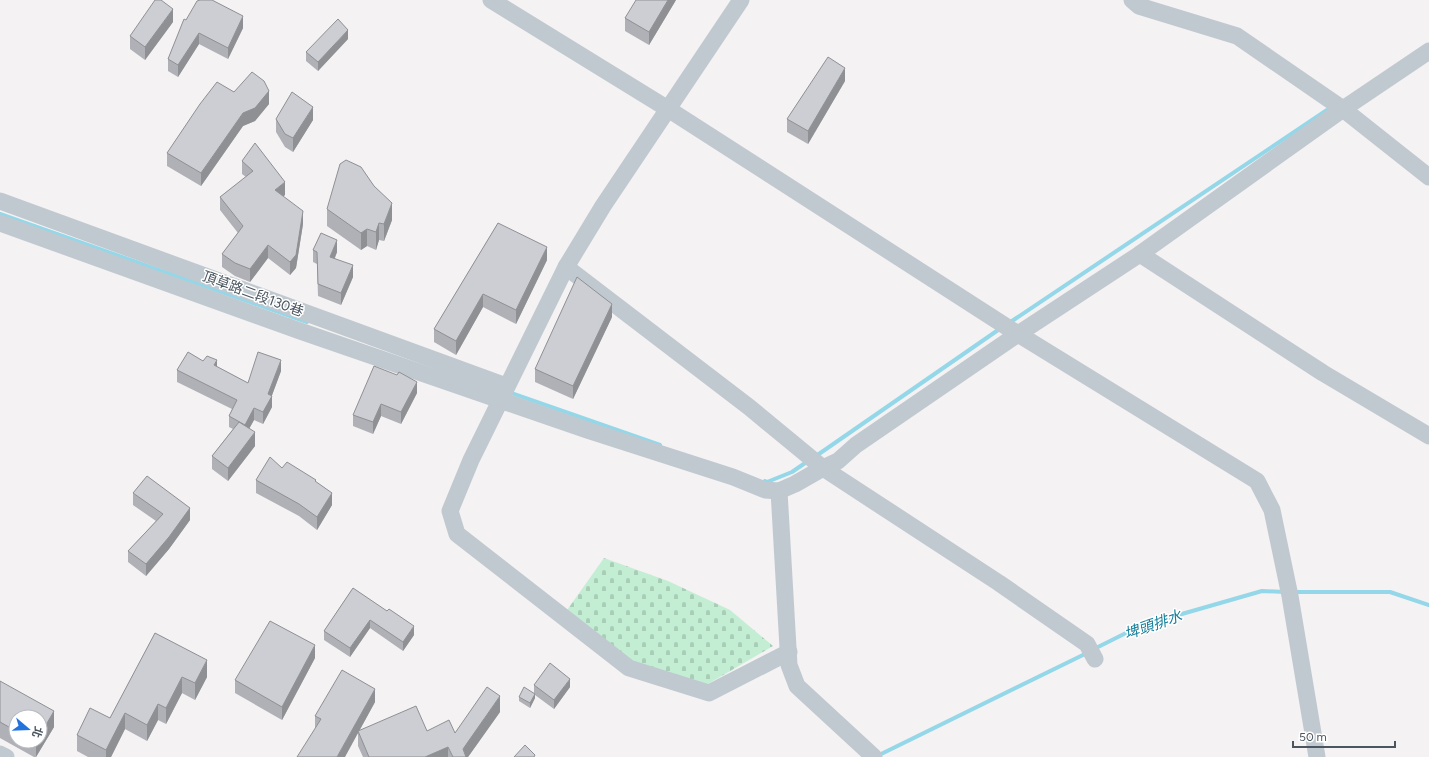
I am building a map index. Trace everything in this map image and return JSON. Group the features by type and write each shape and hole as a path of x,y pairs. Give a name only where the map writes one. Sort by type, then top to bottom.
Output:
{"street":[{"path":"491,0 668,109 1018,334 1257,481 1272,510 1288,589 1317,757"},
{"path":"741,0 603,206 566,267 471,460 450,511 458,534 629,668 709,693 789,652"},
{"path":"1132,0 1139,6 1237,36 1343,109 1429,177"},
{"path":"0,223 300,331 504,392 587,430 733,477 765,490 779,491 838,461 856,445 1018,334 1140,254 1343,109 1429,51"},
{"name":"頂草路二段130巷","path":"0,201 504,392"},
{"path":"1140,254 1323,374 1429,436"},
{"path":"566,267 750,407 823,468 999,583 1087,644 1095,659"},
{"path":"779,491 789,665 798,686 871,754"},
{"path":"0,754 6,757"}],"green space":[{"path":"604,558 668,581 730,610 773,646 701,688 647,671 565,613"}],"building":[{"path":"155,0 161,0 173,9 145,47 130,36"},
{"path":"212,0 243,16 228,48 199,33 178,65 168,59 184,19 186,20 197,1"},
{"path":"636,0 668,0 649,32 625,18"},
{"path":"338,19 348,30 318,62 306,52"},
{"path":"828,57 845,68 808,131 787,119"},
{"path":"252,72 264,81 269,91 255,108 243,113 201,173 167,153 200,104 217,82 234,92"},
{"path":"292,92 313,107 293,138 285,134 276,119"},
{"path":"255,143 285,182 275,190 303,211 296,255 290,262 268,245 250,269 235,263 222,254 243,226 220,197 253,171 242,161"},
{"path":"346,160 361,167 374,186 392,203 384,224 379,223 376,232 367,229 361,233 327,209 340,164"},
{"path":"498,223 547,247 516,310 483,294 456,341 434,329"},
{"path":"321,233 337,240 330,257 353,265 341,293 318,284 317,252 313,250"},
{"path":"577,277 612,304 573,386 535,369"},
{"path":"188,352 203,361 207,356 217,360 214,365 248,383 258,352 281,360 268,394 272,396 263,412 254,408 245,425 229,416 237,400 177,370"},
{"path":"374,366 397,375 399,372 417,382 401,412 381,404 373,422 353,415"},
{"path":"239,422 255,432 228,468 212,456"},
{"path":"270,457 282,468 287,462 316,480 315,481 332,493 317,517 299,504 256,480"},
{"path":"147,476 190,508 169,537 146,564 128,551 163,514 133,493"},
{"path":"353,588 387,611 389,609 414,626 403,642 370,620 350,648 324,631"},
{"path":"270,621 315,645 282,707 235,680"},
{"path":"155,633 207,660 195,683 182,677 166,708 158,704 147,725 125,713 106,750 77,735 90,708 110,718"},
{"path":"550,663 570,679 554,700 534,685"},
{"path":"342,670 375,689 337,757 297,757 321,719 315,716"},
{"path":"0,681 54,711 48,721 48,709 8,709 8,726 0,722"},
{"path":"487,687 500,696 463,749 466,757 453,757 448,747 425,757 369,757 358,731 416,706 427,731 449,720 455,733"},
{"path":"524,687 535,694 530,703 519,697"},
{"path":"525,745 535,755 534,757 514,757"}],"waterway":[{"path":"1009,323 1327,110"},
{"path":"0,214 307,322"},
{"path":"816,456 1001,328"},
{"path":"508,392 660,445"},
{"path":"765,481 767,482 792,472 808,461"},
{"name":"埤頭排水","path":"1094,649 1140,626 1262,591 1285,592"},
{"name":"埤頭排水","path":"1292,592 1390,592 1429,605"},
{"name":"埤頭排水","path":"877,756 1087,653"}]}
